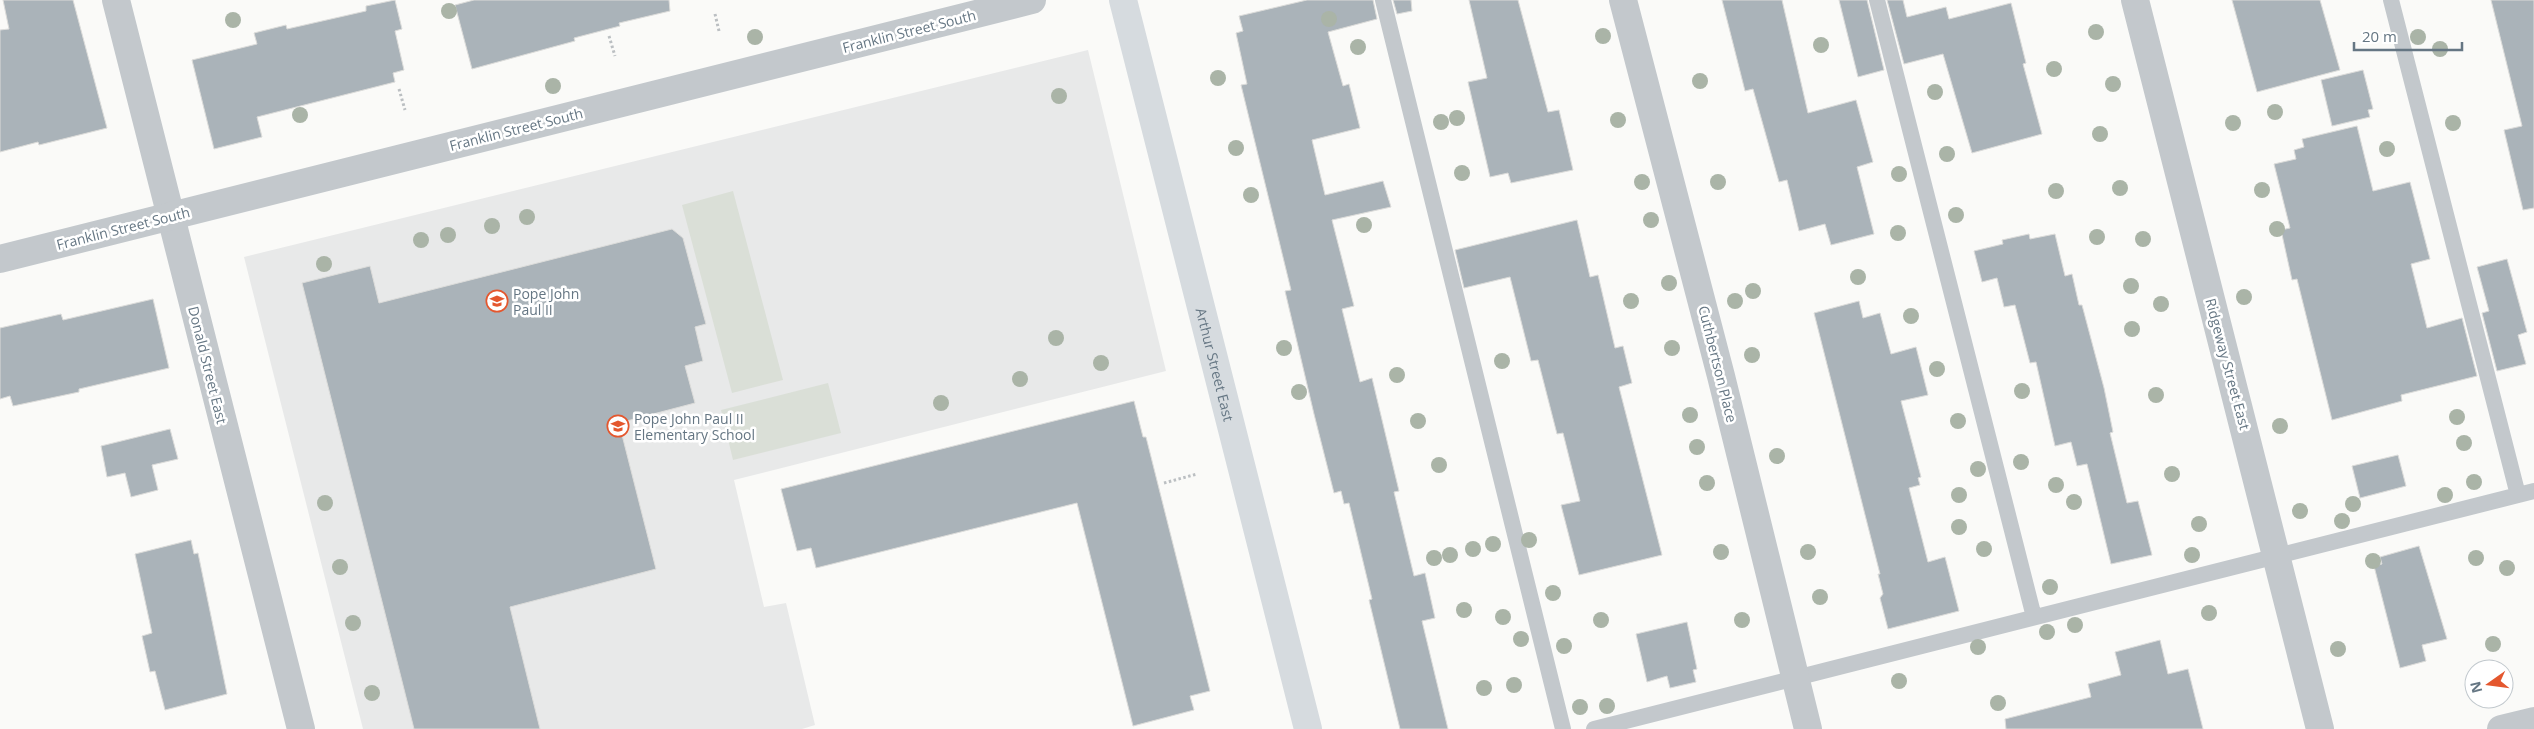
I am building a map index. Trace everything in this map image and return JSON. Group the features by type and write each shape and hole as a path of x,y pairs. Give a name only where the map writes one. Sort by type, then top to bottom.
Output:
{"main road":[{"name":"Arthur Street East","path":"1123,0 1308,729"}],"street":[{"name":"Donald Street East","path":"116,0 302,729"},
{"name":"Franklin Street South","path":"0,260 170,215 1032,0"},
{"name":"Cuthbertson Place","path":"1623,0 1719,367 1808,729"},
{"name":"Ridgeway Street East","path":"2134,0 2320,729"},
{"path":"2501,729 2534,721"}],"lane":[{"path":"1383,0 1563,729"},
{"path":"1876,0 2034,617"},
{"path":"2391,0 2518,495"},
{"path":"1594,729 1796,676 2534,491"}],"path":[{"path":"715,14 719,30"},
{"path":"609,36 615,56"},
{"path":"399,89 405,110"},
{"path":"1164,483 1198,474"}],"shaded area":[{"name":"Pope John Paul II Elementary School","path":"1088,50 1166,371 734,480 764,607 786,603 815,725 802,729 363,729 244,257"},
{"path":"733,191 783,380 732,393 682,205"},
{"path":"828,383 841,433 733,460 721,410"}],"building":[{"path":"3,0 73,0 107,128 39,145 38,142 0,152 0,30 9,29"},
{"path":"395,0 402,29 395,31 404,70 393,73 395,82 257,117 262,137 214,149 192,60 257,44 254,33 286,25 287,29 366,11 366,6"},
{"path":"474,0 669,0 670,11 619,23 620,26 574,38 575,41 472,69 455,5"},
{"path":"1307,0 1373,0 1377,19 1328,32 1343,86 1349,84 1360,128 1312,140 1325,195 1383,181 1391,207 1332,220 1354,306 1342,309 1360,382 1372,378 1399,491 1394,492 1414,576 1425,573 1435,618 1422,621 1448,729 1400,729 1369,600 1372,599 1349,503 1344,504 1341,491 1334,493 1314,414 1285,291 1291,290 1241,85 1247,84 1236,33 1243,31 1239,16"},
{"path":"1393,0 1411,0 1412,11 1397,14"},
{"path":"1469,0 1518,0 1548,112 1559,110 1573,170 1511,183 1508,173 1490,177 1468,82 1487,78"},
{"path":"1722,0 1782,0 1808,113 1856,100 1873,162 1857,167 1874,234 1831,245 1825,224 1799,231 1787,180 1779,182 1753,89 1745,91"},
{"path":"1839,0 1867,0 1884,70 1858,77"},
{"path":"1887,0 1903,0 1907,17 1946,7 1949,19 2011,3 2026,63 2023,64 2042,134 1972,153 1943,54 1904,64"},
{"path":"2232,0 2320,0 2340,70 2257,92"},
{"path":"2491,0 2534,0 2534,208 2523,210 2504,130 2522,126"},
{"path":"2363,70 2373,109 2368,110 2370,117 2332,126 2321,80"},
{"path":"2357,126 2373,191 2410,182 2430,259 2411,264 2427,328 2462,318 2477,376 2401,395 2402,401 2332,420 2297,279 2292,280 2281,230 2290,228 2274,164 2296,159 2294,150 2304,147 2302,139"},
{"path":"1577,220 1590,277 1598,275 1615,348 1623,346 1632,383 1619,387 1662,555 1579,575 1561,505 1580,501 1563,433 1557,434 1538,360 1531,361 1510,277 1464,288 1455,250"},
{"path":"672,229 683,238 706,324 695,327 703,361 685,366 695,403 619,423 656,569 510,607 540,729 414,729 302,283 370,266 379,303"},
{"path":"2029,234 2030,239 2055,234 2065,276 2072,274 2079,305 2082,305 2104,388 2113,432 2110,433 2127,503 2138,501 2152,555 2111,564 2087,464 2077,466 2071,442 2055,446 2036,362 2030,363 2015,305 2004,307 1997,278 1982,282 1974,251 2003,244 2002,240"},
{"path":"2507,259 2527,332 2518,335 2526,364 2497,371 2482,313 2489,311 2477,267"},
{"path":"153,299 169,368 79,389 79,392 13,406 10,396 0,399 0,328 61,314 63,320"},
{"path":"1859,301 1863,318 1880,313 1891,354 1916,347 1928,395 1901,401 1921,477 1918,478 1920,485 1909,488 1928,562 1945,557 1959,611 1888,629 1880,598 1883,594 1878,574 1880,574 1814,313"},
{"path":"1134,401 1143,437 1146,437 1210,691 1190,696 1194,710 1133,726 1077,503 816,568 811,548 797,551 781,489"},
{"path":"170,429 178,459 152,465 158,490 131,497 125,473 107,477 101,446"},
{"path":"2398,455 2406,486 2360,498 2352,466"},
{"path":"191,540 194,554 198,553 227,694 165,710 155,671 150,672 142,636 152,633 135,554"},
{"path":"2419,546 2447,639 2422,645 2426,661 2400,668 2374,566 2382,564 2380,557"},
{"path":"1687,622 1697,669 1693,670 1696,682 1670,688 1667,676 1647,682 1636,634"},
{"path":"2160,640 2168,674 2188,669 2203,729 2006,729 2005,719 2091,697 2088,684 2121,675 2115,652"}],"place":[{"name":"Pope John Paul II","path":"497,301"},
{"name":"Pope John Paul II Elementary School","path":"618,426"}]}
